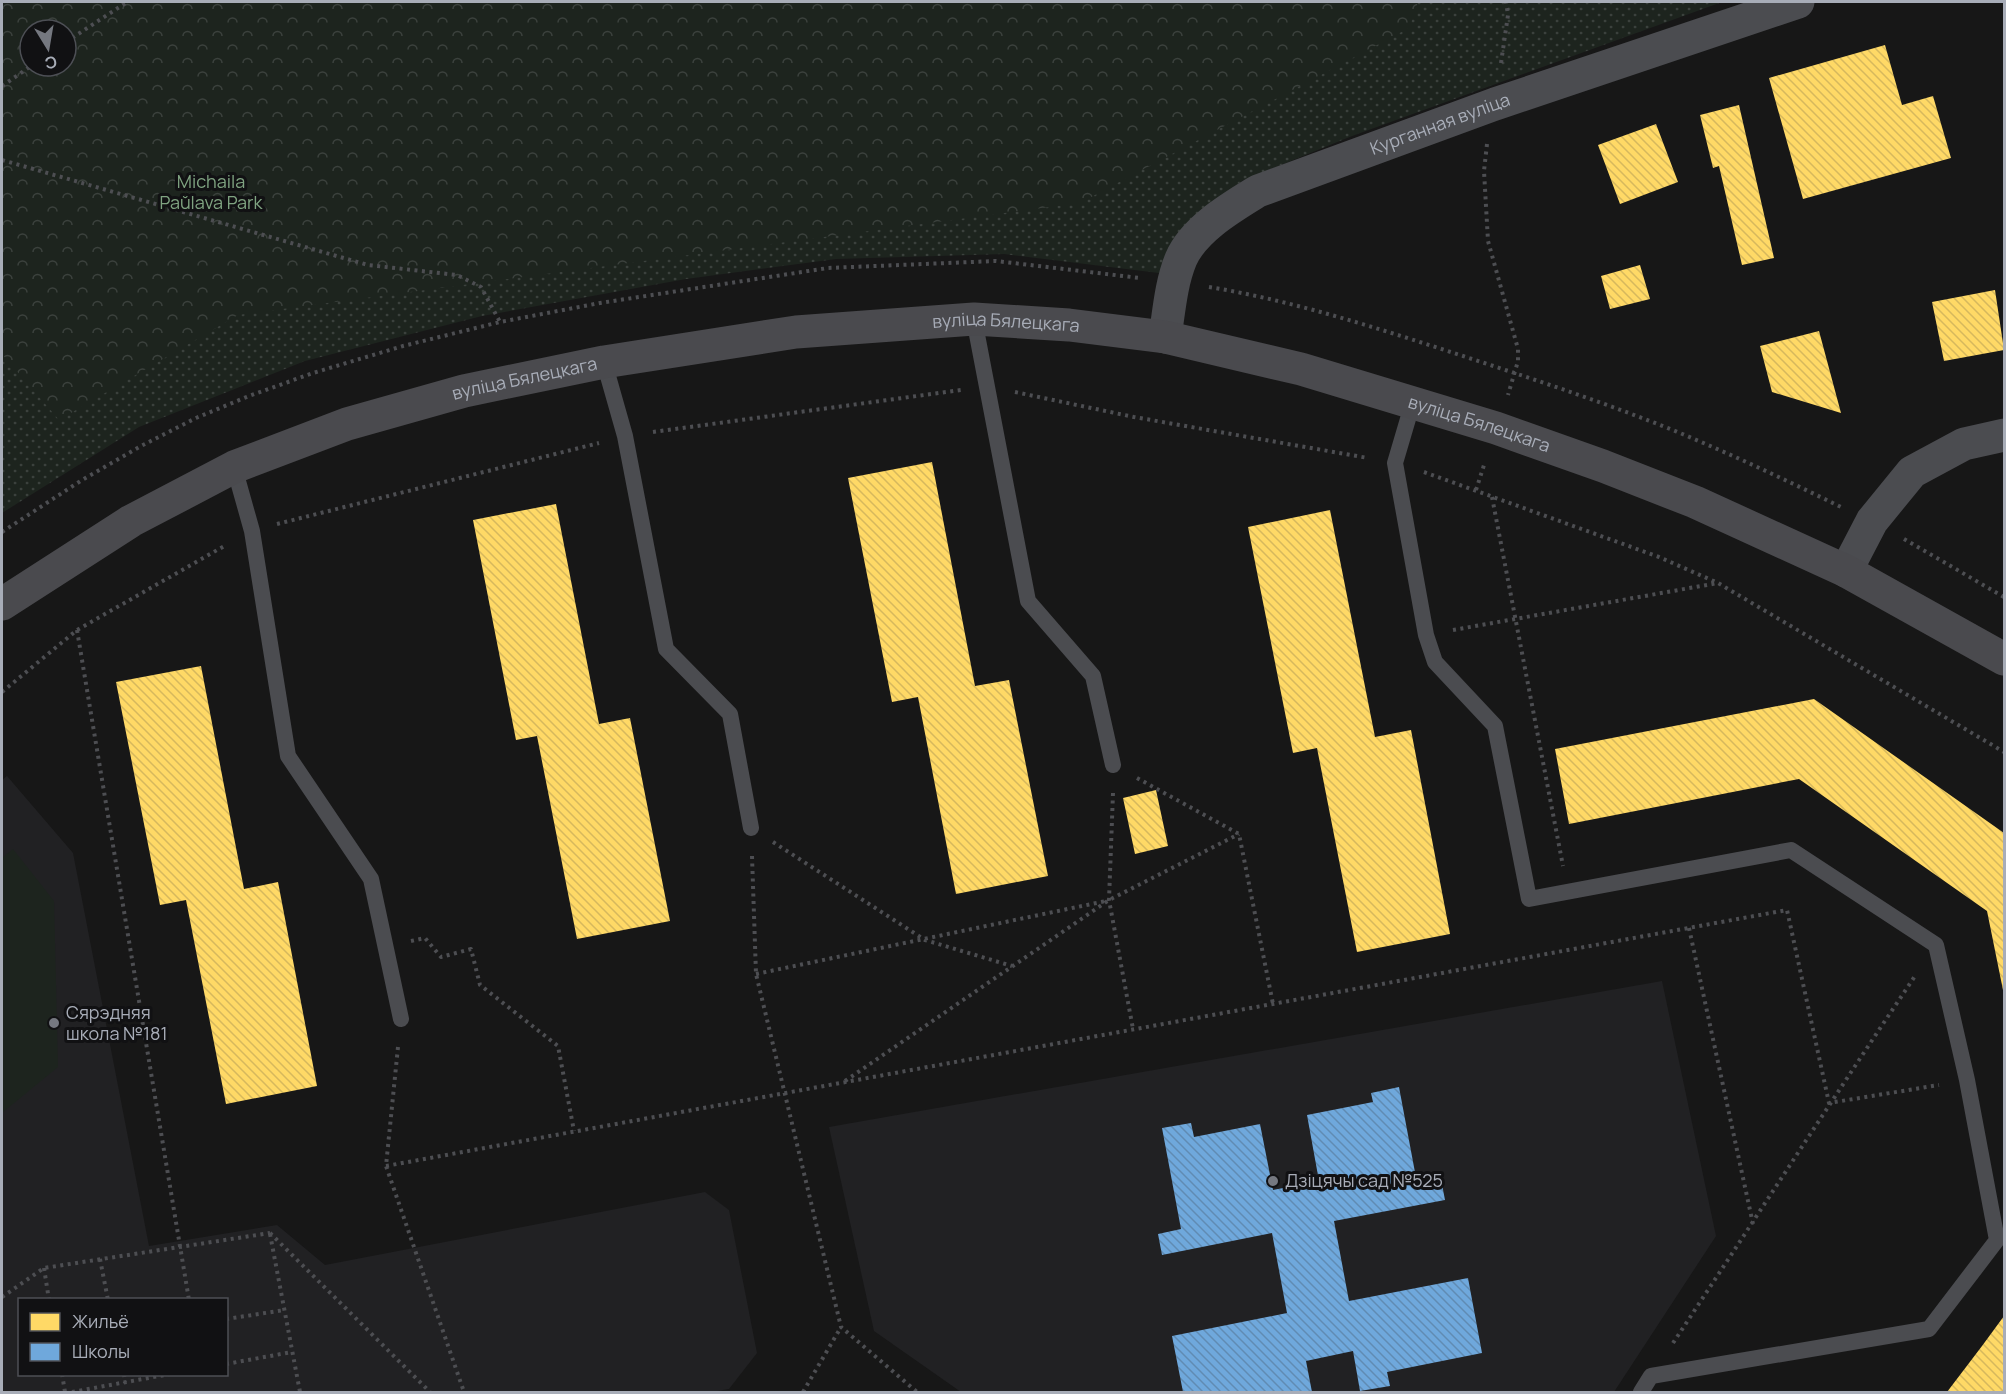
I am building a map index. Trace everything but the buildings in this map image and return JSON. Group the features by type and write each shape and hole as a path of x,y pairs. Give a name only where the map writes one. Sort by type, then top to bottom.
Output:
{"street":[{"name":"Курганная вуліца","path":"1164,337 1174,281 1182,256 1206,228 1258,191 1495,104 1798,2"},
{"name":"вуліца Бялецкага","path":"2,604 131,521 234,467 347,424 464,391 604,362 796,332 974,319 1069,325 1164,337 1301,369 1496,428 1695,502 1846,571 2004,659"},
{"path":"1846,571 1872,521 1912,472 1964,444 2004,435"}],"lane":[{"path":"974,319 1028,601 1093,676 1113,765"},
{"path":"604,362 625,436 666,649 729,714 751,828"},
{"path":"1413,402 1395,463 1426,635 1435,662 1495,726 1529,899 1791,850 1936,945 1967,1080 1997,1240 1929,1329 1651,1376 1641,1392"},
{"path":"234,467 252,531 288,756 371,879 401,1019"}],"path":[{"path":"78,34 127,2"},
{"path":"1506,2 1508,15 1484,171 1487,228 1491,254 1518,349 1515,373 1506,401"},
{"path":"2,86 18,75"},
{"path":"2,160 368,265 457,275 481,287 501,322"},
{"path":"1476,490 1487,455"},
{"path":"1492,496 1568,892"},
{"path":"1426,635 1718,583"},
{"path":"77,630 189,1298"},
{"path":"1133,1029 1109,900 1113,765 1239,834 1273,1004"},
{"path":"751,828 925,940 1012,966"},
{"path":"751,828 756,974 842,1327 917,1392"},
{"path":"842,1083 1109,900 1239,834"},
{"path":"756,974 1109,900"},
{"path":"386,1166 1787,910 1829,1103"},
{"path":"1689,928 1753,1224"},
{"path":"387,946 425,939 441,957 471,949 480,985 558,1046 574,1131"},
{"path":"1651,1376 1753,1224 1829,1103 1936,945"},
{"path":"401,1019 386,1166 464,1392"},
{"path":"1829,1103 1967,1080"},
{"path":"2,1297 44,1268 270,1233"},
{"path":"270,1233 300,1392"},
{"path":"270,1233 430,1392"},
{"path":"100,1260 108,1298"},
{"path":"44,1268 49,1298"},
{"path":"228,1319 285,1310"},
{"path":"803,1392 842,1327"},
{"path":"228,1364 292,1352"},
{"path":"62,1376 64,1392"},
{"path":"124,1376 125,1383"},
{"path":"72,1392 160,1376"}],"shaded area":[{"name":"Сярэдняя школа №181","path":"7,776 73,853 149,1246 277,1225 325,1265 705,1192 729,1210 757,1353 729,1389 712,1392 2,1392 2,780"},
{"name":"Дзіцячы сад №525","path":"1662,981 1716,1236 1614,1392 961,1392 874,1331 829,1127"}],"green space":[{"name":"Michaila Paŭlava Park","path":"2,2 1722,2 1352,136 1242,181 1210,205 1168,255 1159,273 1004,254 836,259 686,279 482,316 305,361 139,427 2,513"},
{"name":"Michaila Paŭlava Park","path":"2,2 1418,2 1409,28 1080,203 238,315 59,420 2,354"},
{"path":"13,849 54,901 58,1067 2,1113 2,858"}],"place":[{"name":"Сярэдняя школа №181","path":"54,1023"},
{"name":"Дзіцячы сад №525","path":"1273,1181"}]}
